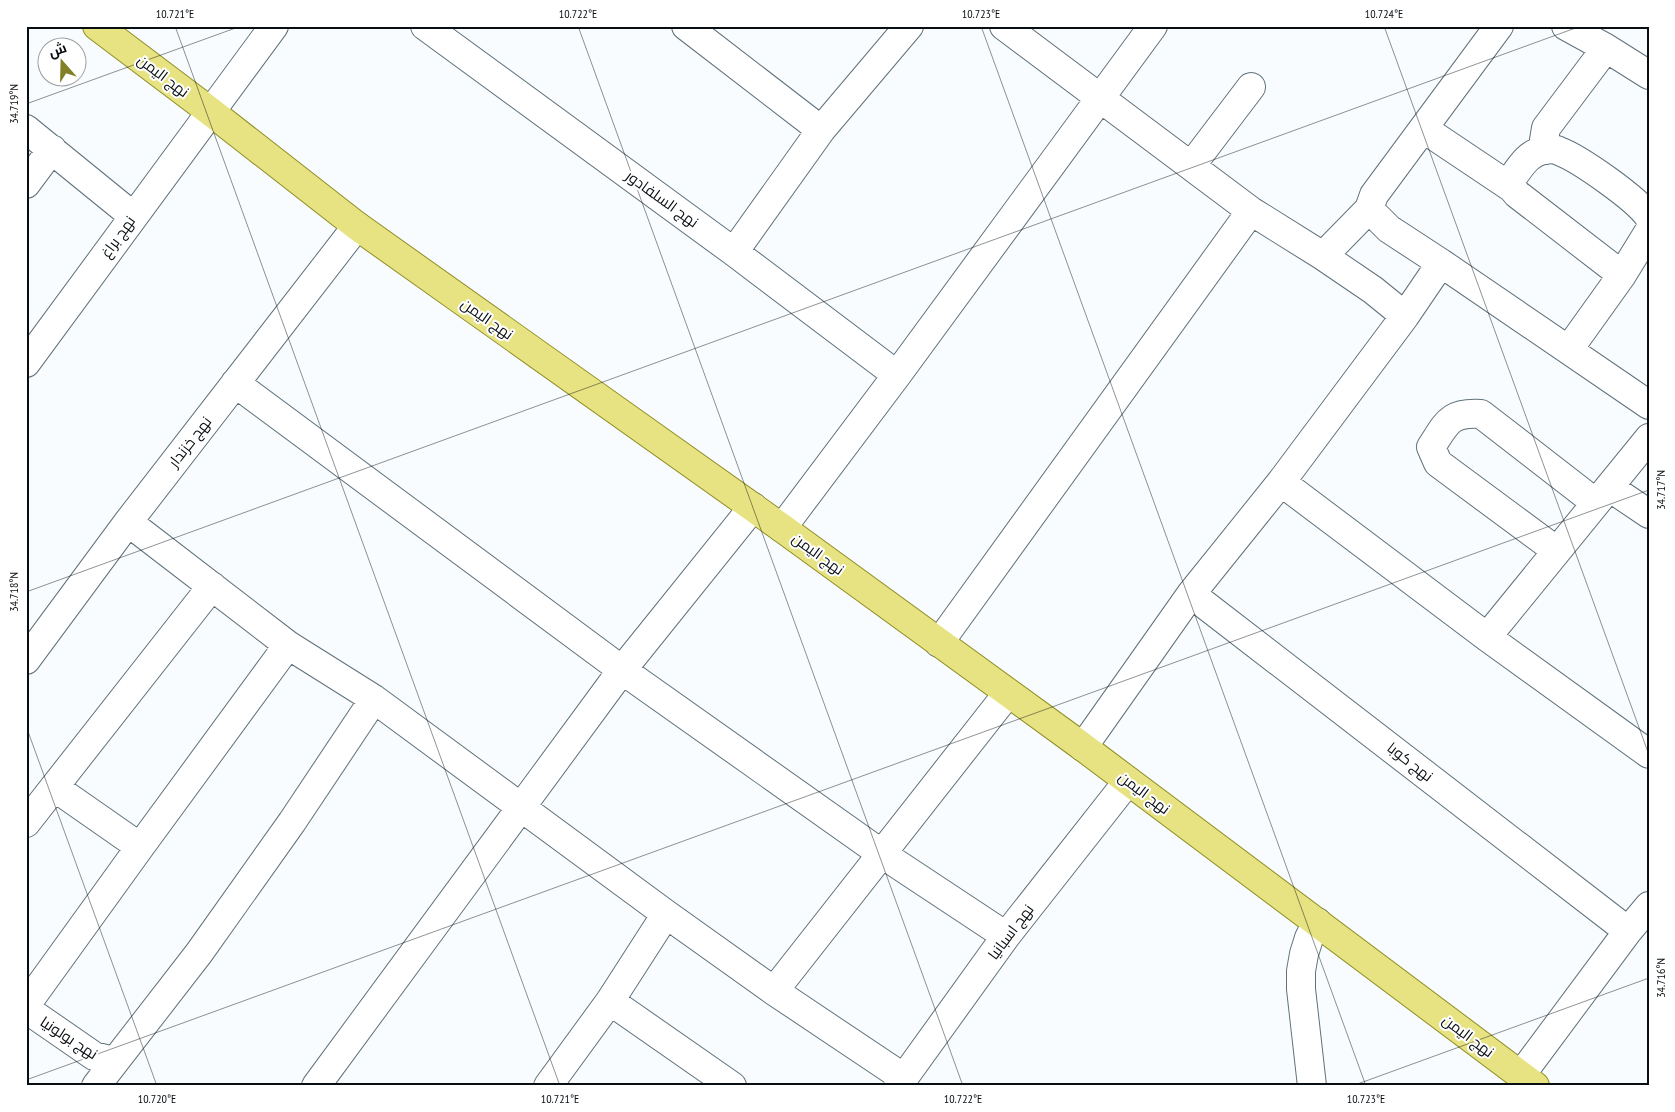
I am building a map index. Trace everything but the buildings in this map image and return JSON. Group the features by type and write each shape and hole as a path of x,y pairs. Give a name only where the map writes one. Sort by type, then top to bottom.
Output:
{"main road":[{"name":"نهج اليمن","path":"97,26 357,226 753,507 1083,747 1528,1081"}],"street":[{"name":"نهج براغ","path":"26,363 274,26"},
{"name":"نهج السلفادور","path":"425,26 734,252 897,375"},
{"path":"686,26 821,130"},
{"path":"734,252 821,130 909,26"},
{"path":"1004,26 1251,211 1323,256 1405,316"},
{"path":"782,528 1101,99 1153,26"},
{"path":"1323,256 1369,208 1374,195 1499,26"},
{"path":"1566,26 1649,75"},
{"path":"1546,150 1544,140 1546,128 1606,48"},
{"path":"1191,166 1250,87"},
{"path":"26,128 133,216"},
{"path":"1424,129 1512,188 1517,194 1622,275"},
{"path":"26,184 52,149"},
{"path":"1512,188 1511,180 1521,164 1533,153 1558,150 1578,161 1634,201 1649,217"},
{"path":"1369,208 1389,229 1649,405"},
{"path":"939,643 1251,211"},
{"name":"نهج خزندار","path":"26,660 234,383 357,226"},
{"path":"1569,350 1622,275 1649,231"},
{"path":"1083,747 1191,594 1281,482 1405,316 1441,263"},
{"path":"234,383 622,670 882,854 1006,936"},
{"path":"1557,551 1438,462 1431,447 1450,419 1466,413 1481,414 1603,495 1649,514"},
{"path":"1487,637 1649,438"},
{"path":"1281,482 1487,637 1649,754"},
{"path":"316,1086 519,807 622,670 753,507"},
{"path":"128,522 288,645 374,700 666,914 901,1082"},
{"path":"26,823 212,586"},
{"name":"نهج كوبا","path":"1191,594 1628,931"},
{"path":"26,1005 288,645"},
{"path":"774,991 1008,693"},
{"path":"96,1086 199,953 292,822 374,700"},
{"name":"نهج اسبانيا","path":"901,1082 1006,936 1128,781"},
{"path":"54,786 140,847"},
{"path":"1528,1081 1628,931 1649,906"},
{"path":"548,1086 610,1001 666,914"},
{"path":"1312,1086 1301,989 1301,971 1309,938 1317,922"},
{"path":"610,1001 732,1086"},
{"name":"نهج بولونيا","path":"26,1009 94,1056 114,1061"}]}
